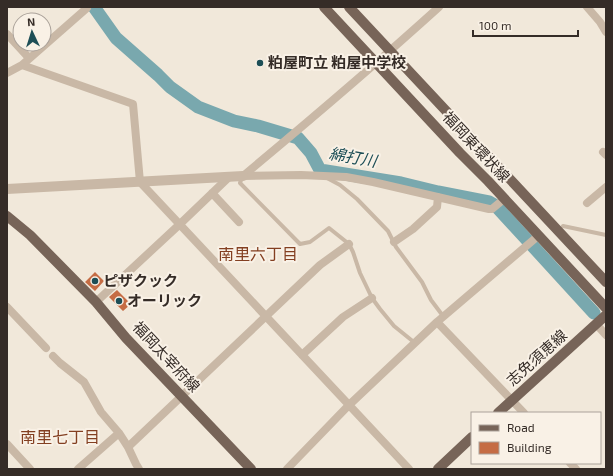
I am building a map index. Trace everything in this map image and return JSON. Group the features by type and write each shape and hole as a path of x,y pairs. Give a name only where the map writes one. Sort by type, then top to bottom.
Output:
{"main road":[{"name":"福岡東環状線","path":"324,7 376,62 498,204 532,241 606,313"},
{"name":"福岡東環状線","path":"349,7 606,282"},
{"name":"福岡太宰府線","path":"7,216 30,235 96,302 126,338 251,469"},
{"name":"志免須恵線","path":"499,412 596,324 606,313"},
{"path":"438,469 471,438"}],"street":[{"path":"243,176 390,51 438,7"},
{"path":"587,7 600,22 606,32"},
{"path":"7,73 22,65 87,8"},
{"path":"7,34 29,58"},
{"path":"22,65 133,104 140,182 348,406 409,469"},
{"path":"7,189 243,176 323,175 346,177 438,197 498,204"},
{"path":"96,302 229,177"},
{"path":"587,203 606,187"},
{"path":"212,193 239,222"},
{"path":"394,242 413,229 437,207 438,197"},
{"path":"287,469 348,406 437,322 532,241"},
{"path":"128,447 320,265 349,244"},
{"path":"302,355 343,316 372,298"},
{"path":"7,307 46,348"},
{"path":"437,322 523,412"},
{"path":"596,324 606,335"},
{"path":"53,356 84,382 101,412 119,433 128,447 139,469"},
{"path":"78,469 119,433"},
{"path":"7,444 30,469"}],"lane":[{"path":"323,175 356,199 388,231 422,282 431,300 444,316"},
{"path":"243,176 240,183 300,244 310,242 329,228 349,244 360,273 372,298 394,326 415,343"},
{"path":"562,226 606,235"},
{"path":"46,348 53,356"}],"building":[{"path":"95,272 104,281 95,291 85,282"},
{"path":"117,290 131,304 123,311 109,297"}],"waterway":[{"name":"綿打川","path":"94,7 116,38 170,87 198,107 234,121 258,126 298,138 311,153 320,170 401,183 489,202 496,206 594,313"}],"place":[{"name":"粕屋町立 粕屋中学校","path":"260,63"},
{"name":"ピザクック","path":"95,281"},
{"name":"オーリック","path":"119,301"}],"district":[{"name":"南里六丁目","path":"258,254"},
{"name":"南里七丁目","path":"60,437"}]}
